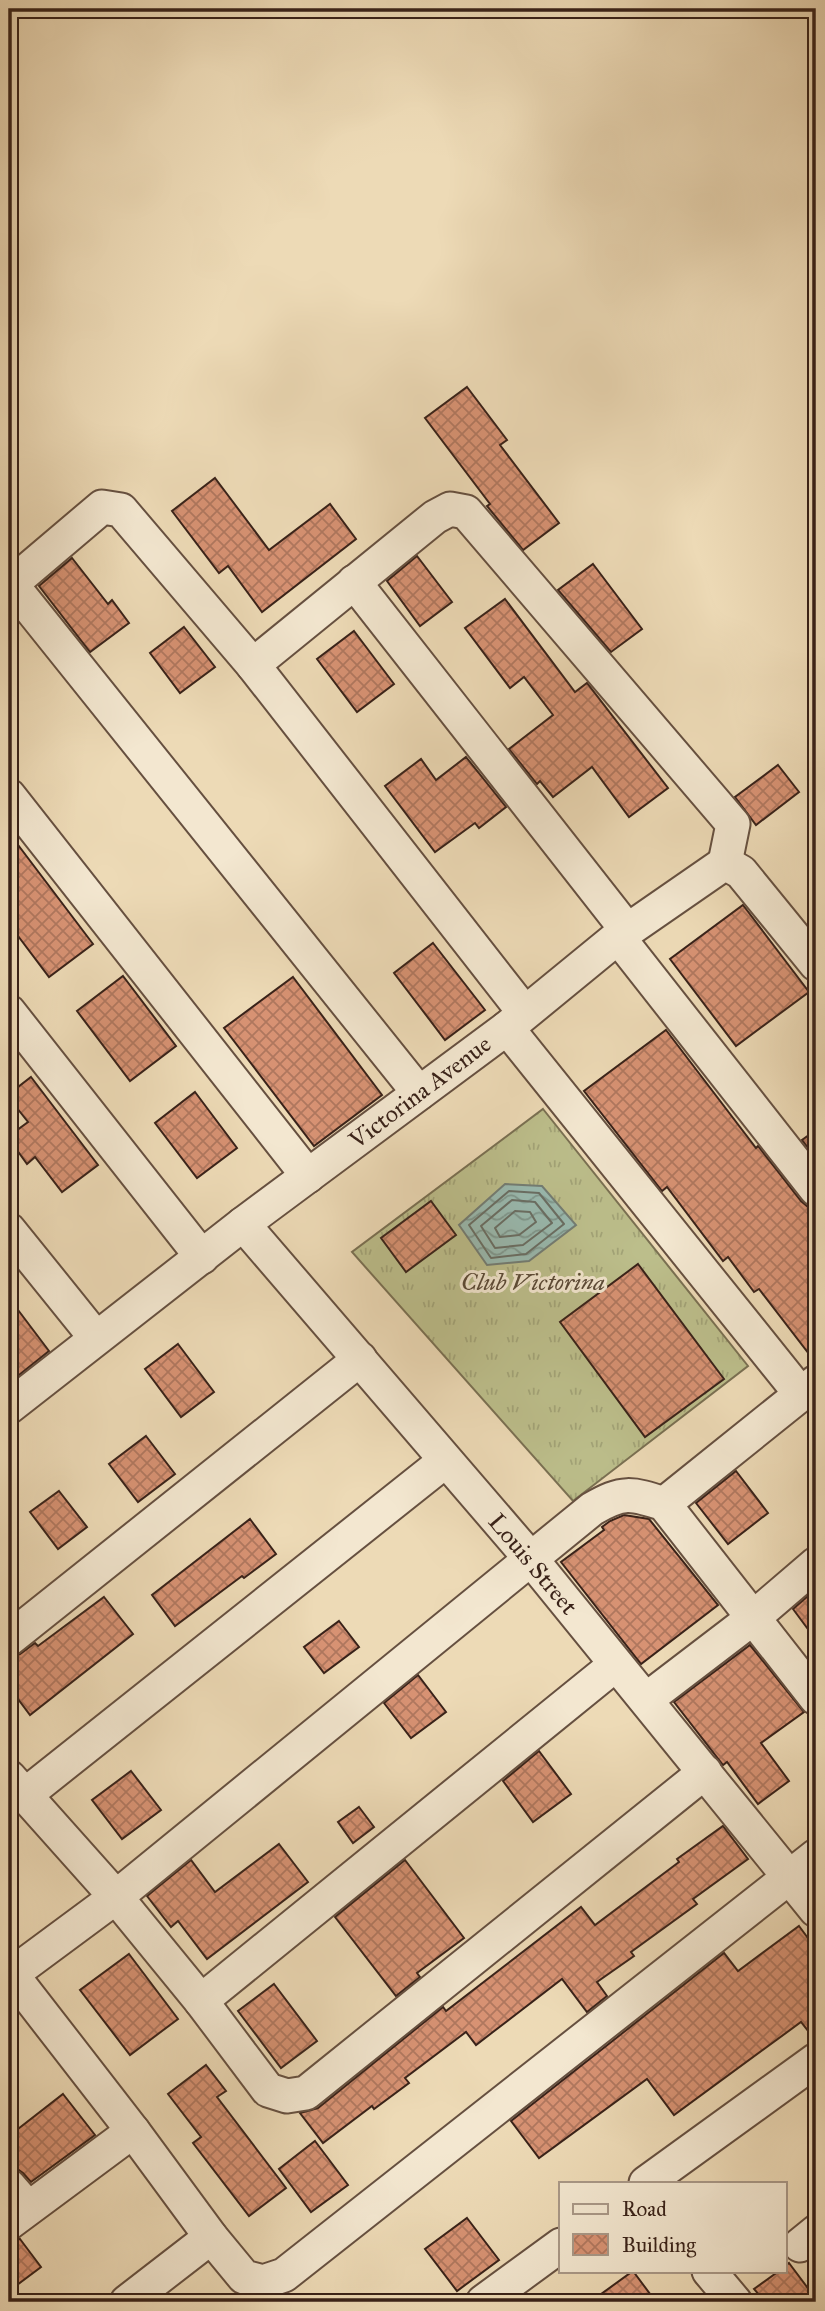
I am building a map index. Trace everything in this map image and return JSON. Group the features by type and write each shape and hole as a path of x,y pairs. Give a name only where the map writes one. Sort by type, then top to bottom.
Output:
{"street":[{"path":"419,1093 10,585 102,507 121,510 253,665 516,1020 808,1388 664,1504"},
{"path":"253,665 435,517 450,509 466,512 733,824 725,863 741,872 816,964"},
{"path":"354,582 816,1189"},
{"path":"9,796 309,1176"},
{"name":"Victorina Avenue","path":"9,1407 243,1224 516,1020 622,933 725,863"},
{"path":"9,1012 202,1257"},
{"name":"Louis Street","path":"243,1224 531,1559 816,1910"},
{"path":"9,1230 96,1338"},
{"path":"9,1639 360,1359"},
{"path":"444,1461 17,1786 116,1897 201,2001 268,2090 287,2096 306,2094 705,1772"},
{"path":"816,1698 664,1504 634,1494 609,1499 592,1509 116,1897 10,1972 134,2131 211,2237 244,2277 263,2282 284,2275 816,1856"},
{"path":"647,1699 753,1618 816,1564"},
{"path":"201,2001 615,1665"},
{"path":"647,2182 816,2060"},
{"path":"15,2206 134,2131"},
{"path":"127,2302 211,2237"},
{"path":"483,2302 559,2246"}],"green space":[{"name":"Club Victorina","path":"543,1109 748,1366 573,1501 352,1252"}],"water":[{"path":"505,1184 542,1186 576,1225 529,1261 487,1265 459,1225"}],"building":[{"path":"467,387 507,440 500,445 559,523 523,550 487,506 490,504 425,418"},
{"path":"215,478 269,550 330,504 356,539 262,612 228,566 219,573 172,511"},
{"path":"417,556 452,602 420,626 387,581"},
{"path":"72,558 108,604 112,600 129,623 90,652 39,586"},
{"path":"593,564 642,629 611,652 558,590"},
{"path":"505,599 575,692 587,683 668,788 629,817 592,767 553,797 540,781 537,784 509,749 553,715 524,677 510,688 465,628"},
{"path":"184,627 215,667 180,693 150,653"},
{"path":"354,631 394,684 357,712 317,659"},
{"path":"466,757 506,807 479,828 475,823 435,852 385,786 421,759 436,780"},
{"path":"778,765 799,792 756,825 735,797"},
{"path":"9,833 93,944 49,977 9,924"},
{"path":"743,905 809,992 736,1046 670,959"},
{"path":"433,943 485,1010 445,1040 394,973"},
{"path":"123,976 176,1046 130,1081 77,1011"},
{"path":"293,977 382,1095 314,1146 224,1028"},
{"path":"666,1030 756,1148 758,1146 801,1201 808,1207 816,1208 816,1363 759,1289 754,1292 728,1257 723,1261 667,1187 662,1191 584,1091"},
{"path":"31,1077 98,1165 62,1192 35,1157 27,1164 9,1139 9,1136 28,1122 9,1098 9,1094"},
{"path":"195,1092 237,1148 197,1178 155,1123"},
{"path":"816,1130 816,1158 802,1140"},
{"path":"431,1201 456,1235 406,1272 381,1238"},
{"path":"638,1264 724,1379 645,1437 560,1322"},
{"path":"9,1298 49,1351 9,1383"},
{"path":"178,1344 214,1392 181,1417 145,1369"},
{"path":"146,1436 175,1474 138,1502 109,1464"},
{"path":"736,1471 768,1513 728,1544 696,1503"},
{"path":"59,1491 87,1527 58,1549 30,1512"},
{"path":"624,1515 649,1519 718,1605 641,1664 561,1562 604,1530 602,1527 610,1521"},
{"path":"250,1519 276,1554 175,1626 152,1595"},
{"path":"816,1589 816,1640 793,1609"},
{"path":"104,1597 133,1634 30,1715 9,1687 9,1658 35,1643 38,1646"},
{"path":"339,1621 359,1647 324,1673 304,1647"},
{"path":"750,1645 804,1712 761,1743 789,1781 758,1804 727,1762 723,1765 674,1702"},
{"path":"418,1675 446,1712 411,1738 384,1703"},
{"path":"539,1751 571,1794 533,1822 503,1781"},
{"path":"131,1771 161,1810 122,1839 92,1800"},
{"path":"359,1807 374,1827 353,1843 338,1822"},
{"path":"723,1826 748,1859 693,1899 697,1904 631,1952 634,1956 597,1982 607,1996 587,2012 562,1979 476,2045 466,2032 405,2078 409,2083 374,2109 372,2106 323,2143 300,2113 318,2108 443,2007 446,2011 581,1907 595,1925"},
{"path":"279,1844 308,1882 207,1959 178,1921 171,1927 147,1896 191,1860 215,1892"},
{"path":"405,1860 464,1938 417,1973 420,1977 396,1996 335,1917"},
{"path":"799,1926 816,1949 816,2041 801,2022 674,2115 647,2079 539,2158 511,2121 724,1953 738,1971"},
{"path":"129,1954 178,2019 130,2055 80,1990"},
{"path":"274,1984 317,2041 281,2068 238,2011"},
{"path":"206,2065 226,2091 217,2097 286,2188 249,2216 193,2143 201,2137 168,2094"},
{"path":"63,2094 95,2135 31,2182 9,2163 9,2136"},
{"path":"315,2141 348,2185 311,2212 279,2169"},
{"path":"467,2218 499,2260 457,2291 425,2249"},
{"path":"20,2239 41,2267 9,2291 9,2242"},
{"path":"789,2263 816,2302 765,2302 754,2289 778,2272 786,2272 786,2265"},
{"path":"634,2272 656,2302 590,2302"}]}
